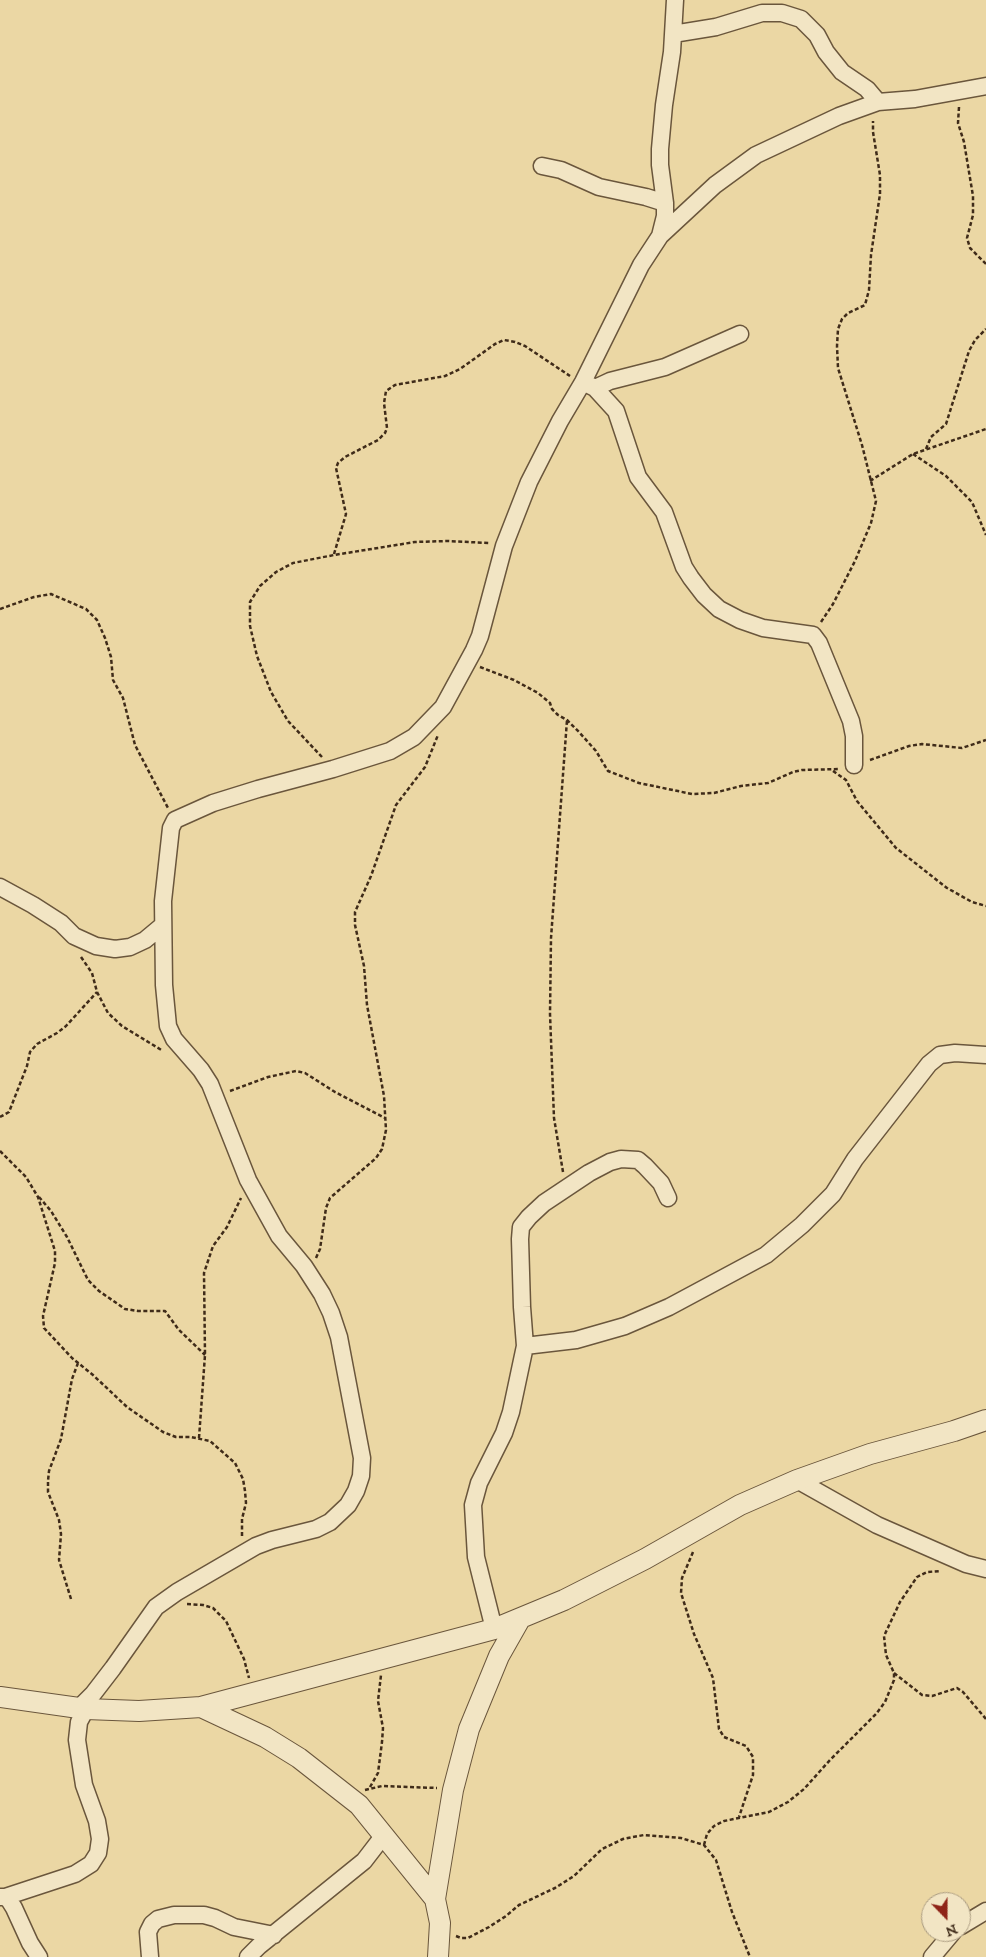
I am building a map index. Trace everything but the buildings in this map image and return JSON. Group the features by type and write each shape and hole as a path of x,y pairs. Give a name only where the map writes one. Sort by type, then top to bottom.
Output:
{"street":[{"path":"660,236 665,216 665,203 660,149 675,0"},
{"path":"673,34 716,27 762,13 782,13 801,19 817,35 826,52 842,72 867,89 878,102"},
{"path":"2,1897 75,1874 90,1864 98,1852 100,1839 84,1785 77,1740 82,1708 156,1608 178,1592 243,1553 272,1540 316,1529 330,1522 348,1505 356,1491 361,1476 362,1458 339,1337 322,1294 280,1236 248,1180 210,1084 188,1054 174,1039 168,1026 163,901 171,828 175,820 213,803 375,757 402,745 414,737 442,707 480,636 504,546 529,482 560,421 589,385 641,265 660,236 715,185 756,155 839,116 878,102 915,99 986,86"},
{"path":"542,166 561,170 599,187 646,196 665,203"},
{"path":"589,385 665,367 740,334"},
{"path":"589,385 616,410 638,477 664,512 684,567 690,578 704,595 719,609 740,620 763,628 813,635 819,643 851,721 854,736 854,765"},
{"path":"0,887 33,905 61,924 74,936 96,946 130,947 145,940 163,926"},
{"path":"526,1346 576,1340 626,1326 669,1307 766,1255 802,1225 833,1194 855,1159 929,1064 940,1055 955,1053 986,1055"},
{"path":"494,1629 476,1557 473,1506 479,1483 504,1432 511,1412 526,1346 520,1239 521,1227 544,1203 589,1173 610,1162 621,1159 638,1160 661,1183 668,1198"},
{"path":"0,1697 82,1708 139,1711 201,1706 494,1629 564,1600 645,1559 740,1505 798,1480 870,1454 954,1431 986,1420"},
{"path":"798,1480 876,1525 966,1564 986,1569"},
{"path":"438,1957 440,1929 436,1899 453,1790 469,1729 480,1699 499,1656 520,1619"},
{"path":"201,1706 265,1737 299,1758 358,1805 436,1899"},
{"path":"248,1957 364,1861 384,1835"},
{"path":"2,1897 14,1908 30,1943 39,1957"},
{"path":"971,1920 986,1911"},
{"path":"150,1957 148,1932 152,1924 158,1919 174,1914 204,1915 234,1927 274,1935"},
{"path":"932,1957 945,1942"}],"path":[{"path":"958,90 958,123 964,142 973,196 973,215 967,238 970,248 986,264"},
{"path":"813,635 833,604 855,561 871,523 876,501 862,445 838,368 837,346 838,329 842,319 848,313 865,305 869,290 871,256 880,194 880,175 873,132 873,119 878,102"},
{"path":"926,449 931,437 946,424 970,351 975,340 986,329"},
{"path":"334,555 346,514 337,476 338,463 378,440 385,433 387,428 384,403 386,391 395,384 445,376 460,369 495,344 504,340 525,346 565,374 589,385"},
{"path":"870,481 913,454 986,429"},
{"path":"913,454 946,476 972,502 986,536"},
{"path":"333,770 288,721 271,692 257,656 250,626 250,602 260,586 276,572 294,562 334,555 415,542 484,542 504,546"},
{"path":"0,609 34,597 51,594 86,608 97,620 105,638 113,680 123,698 135,745 142,763 175,820"},
{"path":"467,662 489,669 538,693 596,751 608,771 639,783 692,794 714,793 741,786 768,783 802,770 832,770 854,765 909,746 922,744 962,748 986,740"},
{"path":"310,1275 320,1249 326,1208 330,1198 376,1158 382,1149 386,1130 384,1096 367,1005 364,966 355,925 355,912 369,883 396,805 425,768 437,740 442,707"},
{"path":"566,1189 554,1118 550,1014 551,938 567,720"},
{"path":"832,770 846,780 857,801 896,848 947,888 972,902 986,906"},
{"path":"74,936 82,959 92,972 97,992 108,1012 122,1026 169,1055 188,1054"},
{"path":"0,1116 9,1112 28,1066 30,1052 37,1044 57,1034 66,1026 97,992"},
{"path":"215,1097 251,1082 296,1071 305,1073 385,1118"},
{"path":"0,1151 26,1178 38,1197 51,1211 88,1280 99,1291 125,1308 138,1311 166,1312 179,1330 205,1355"},
{"path":"199,1438 205,1355 204,1274 214,1246 227,1227 248,1180"},
{"path":"38,1197 52,1240 56,1263 42,1323 44,1328 78,1363 127,1407 163,1432 176,1437 199,1438 210,1441 234,1463 243,1479 246,1503 242,1519 243,1553"},
{"path":"71,1599 59,1560 61,1534 59,1520 48,1492 48,1481 49,1471 61,1439 72,1379 78,1363"},
{"path":"702,1527 698,1542 682,1578 681,1592 694,1634 714,1678 719,1729 724,1736 746,1746 753,1757 753,1775 739,1818"},
{"path":"704,1845 707,1834 714,1826 724,1821 769,1812 788,1802 804,1789 876,1714 890,1692 894,1680 894,1673 886,1655 884,1636 909,1588 917,1577 926,1572 966,1564"},
{"path":"184,1605 203,1605 213,1608 226,1621 244,1659 252,1694"},
{"path":"370,1788 378,1773 382,1742 383,1728 378,1707 382,1682 380,1659"},
{"path":"894,1673 922,1695 932,1696 957,1688 963,1692 986,1719"},
{"path":"348,1797 370,1788 382,1786 453,1790"},
{"path":"440,1929 461,1938 468,1938 506,1916 519,1905 555,1888 574,1876 602,1849 623,1839 644,1836 681,1838 704,1845 716,1860 721,1871 732,1912 750,1957"}]}
